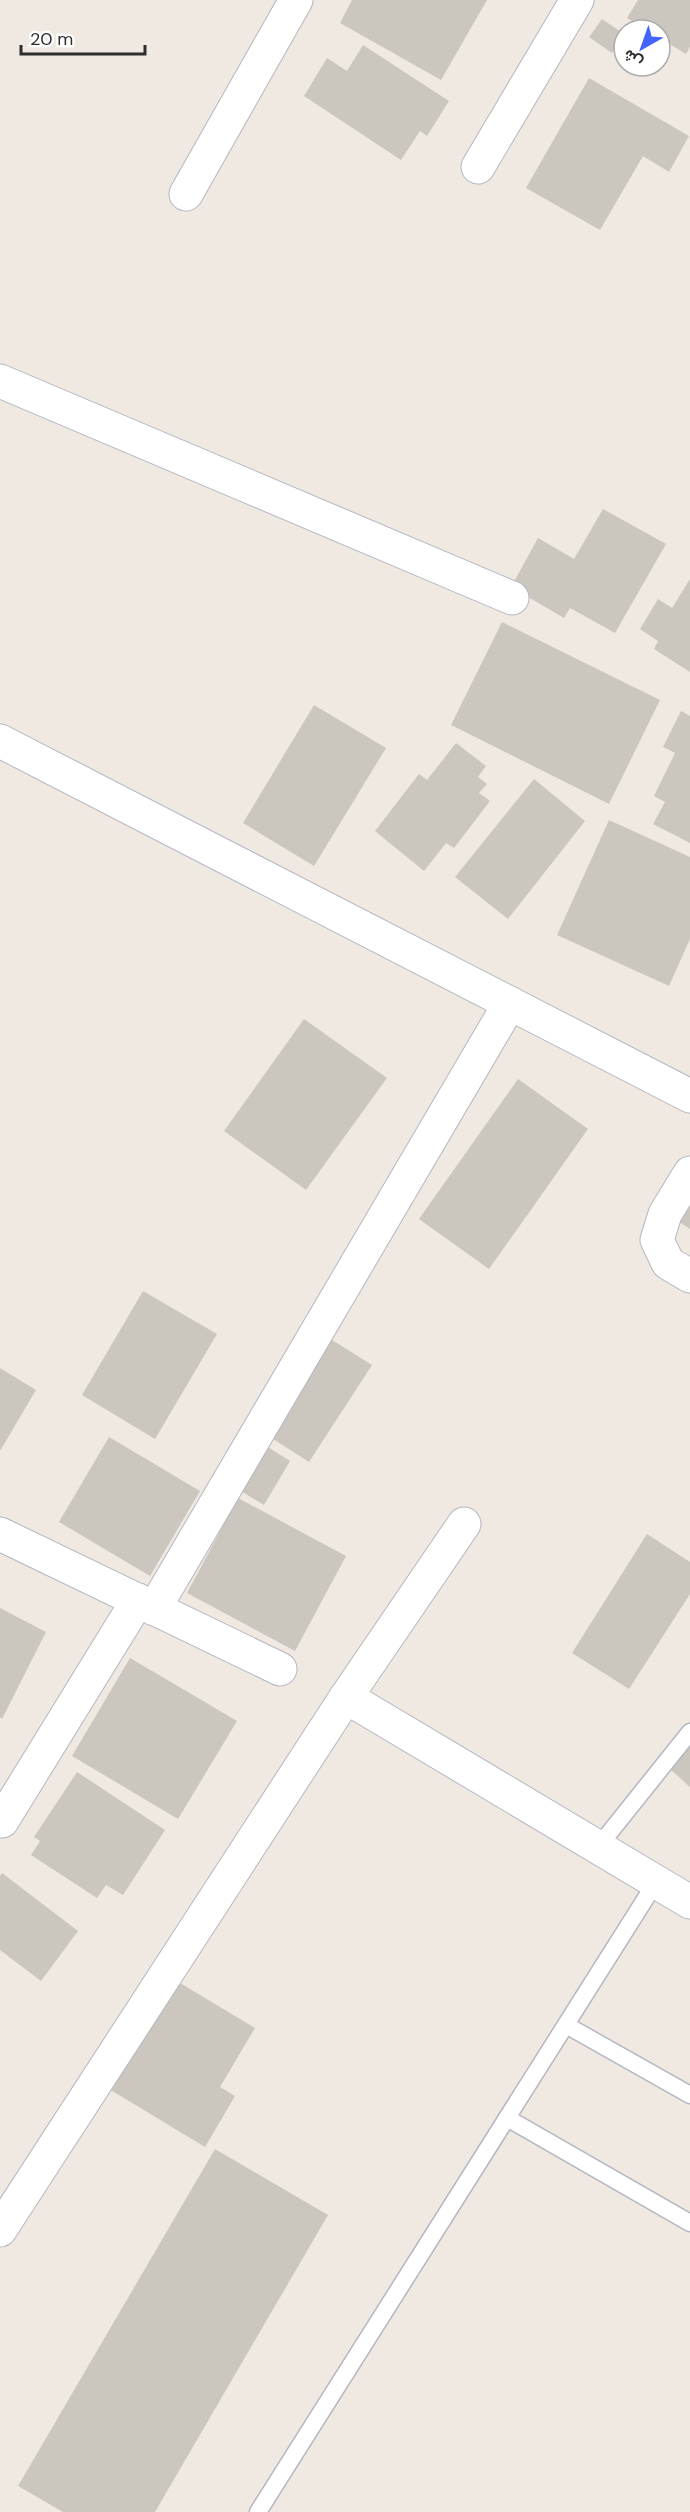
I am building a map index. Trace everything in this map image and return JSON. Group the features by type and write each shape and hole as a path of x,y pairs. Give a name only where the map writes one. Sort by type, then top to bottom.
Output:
{"street":[{"path":"186,194 296,0"},
{"path":"478,167 577,0"},
{"path":"0,381 512,598"},
{"path":"0,741 690,1096"},
{"path":"2,1821 146,1604 510,1003"},
{"path":"690,1173 664,1214 657,1240 668,1263 690,1276"},
{"path":"0,2229 346,1697 464,1524"},
{"path":"0,1534 280,1670"},
{"path":"346,1697 690,1902"}],"lane":[{"path":"598,1847 690,1732"},
{"path":"258,2512 656,1882"},
{"path":"566,2025 690,2095"},
{"path":"507,2118 690,2223"}],"building":[{"path":"352,0 487,0 441,80 340,23"},
{"path":"638,0 690,0 690,47 686,54 672,45 672,18 627,18"},
{"path":"602,19 612,26 612,53 589,37"},
{"path":"363,45 449,101 427,136 420,131 401,160 304,96 327,58 347,71"},
{"path":"589,78 689,136 669,172 643,156 600,230 526,188"},
{"path":"603,509 666,544 615,633 570,608 564,618 511,587 538,538 574,559"},
{"path":"690,579 690,672 654,649 658,641 640,629 658,599 672,608"},
{"path":"502,622 660,700 609,804 451,725"},
{"path":"314,705 386,748 314,866 243,823"},
{"path":"681,711 690,716 690,843 653,824 665,802 654,796 675,753 663,747"},
{"path":"456,743 486,766 478,777 487,784 479,793 490,801 454,848 446,843 424,871 375,831 419,774 427,780"},
{"path":"534,779 585,821 508,919 455,877"},
{"path":"609,820 690,857 690,939 669,986 557,935"},
{"path":"304,1019 387,1078 306,1190 224,1131"},
{"path":"518,1079 588,1129 489,1269 419,1219"},
{"path":"690,1193 690,1229 673,1218"},
{"path":"143,1291 217,1334 155,1439 82,1395"},
{"path":"332,1340 372,1365 309,1462 270,1437"},
{"path":"0,1368 36,1390 0,1451"},
{"path":"109,1437 200,1491 150,1576 59,1522"},
{"path":"263,1444 290,1461 264,1505 236,1488"},
{"path":"238,1498 346,1556 295,1651 187,1593"},
{"path":"647,1534 690,1562 690,1594 629,1689 572,1653"},
{"path":"0,1608 46,1632 2,1719 0,1717"},
{"path":"130,1658 237,1721 178,1819 72,1756"},
{"path":"690,1745 690,1787 669,1768"},
{"path":"77,1772 165,1830 123,1895 106,1885 97,1898 31,1855 40,1841 34,1837"},
{"path":"2,1873 78,1931 41,1981 0,1950 0,1876"},
{"path":"175,1980 255,2028 220,2087 235,2096 205,2147 109,2089"},
{"path":"215,2149 328,2215 155,2512 63,2512 18,2486"}]}
